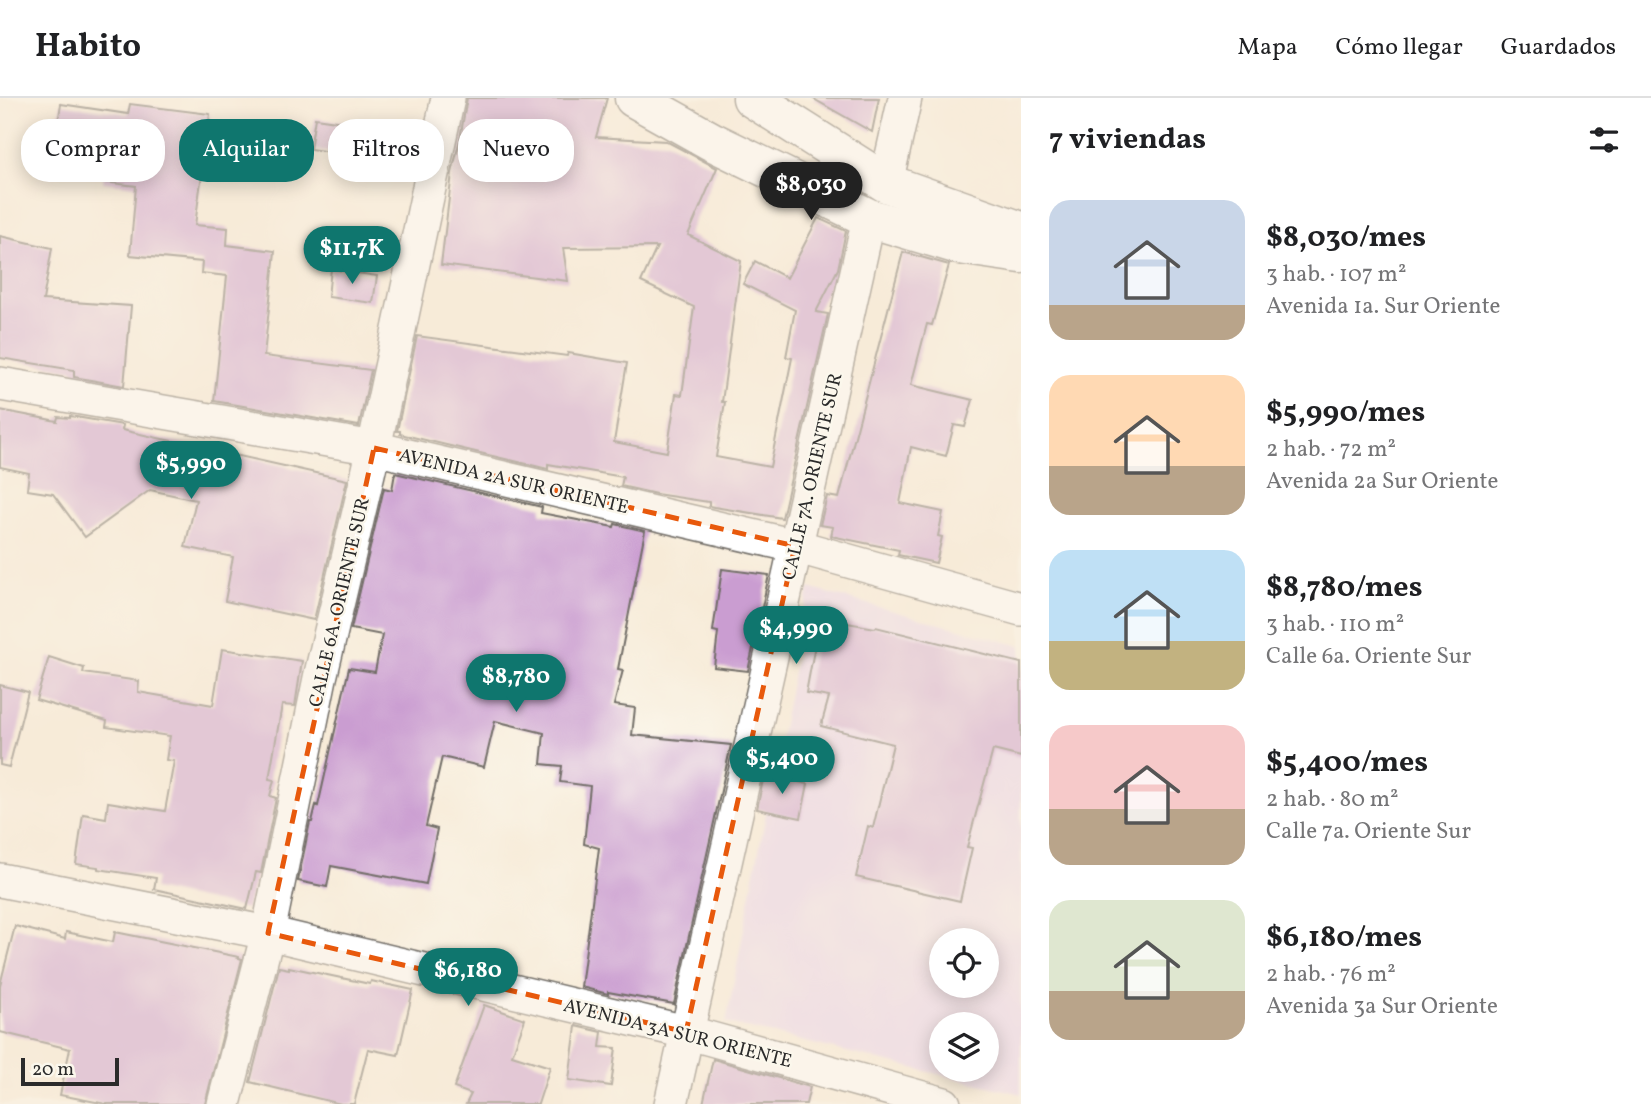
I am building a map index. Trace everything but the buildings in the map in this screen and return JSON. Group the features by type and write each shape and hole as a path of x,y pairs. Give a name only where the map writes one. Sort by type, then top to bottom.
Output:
{"street":[{"name":"CALLE 6A. ORIENTE SUR","path":"224,1104 268,933 320,678 374,447 448,98"},
{"path":"634,98 711,141 869,218 959,245 1021,254"},
{"path":"752,98 886,183 1021,232"},
{"path":"886,183 905,98"},
{"name":"CALLE 7A. ORIENTE SUR","path":"671,1104 869,218"},
{"name":"AVENIDA 2A SUR ORIENTE","path":"0,384 374,447 795,546 1021,609"},
{"name":"AVENIDA 3A SUR ORIENTE","path":"0,880 268,933 686,1032 944,1104"}],"highlighted area":[{"path":"374,448 795,546 686,1032 268,933"}],"shaded area":[{"path":"809,588 1021,646 1021,1094 971,1082 999,1082 999,1012 929,1012 929,1072 726,1023"}]}
